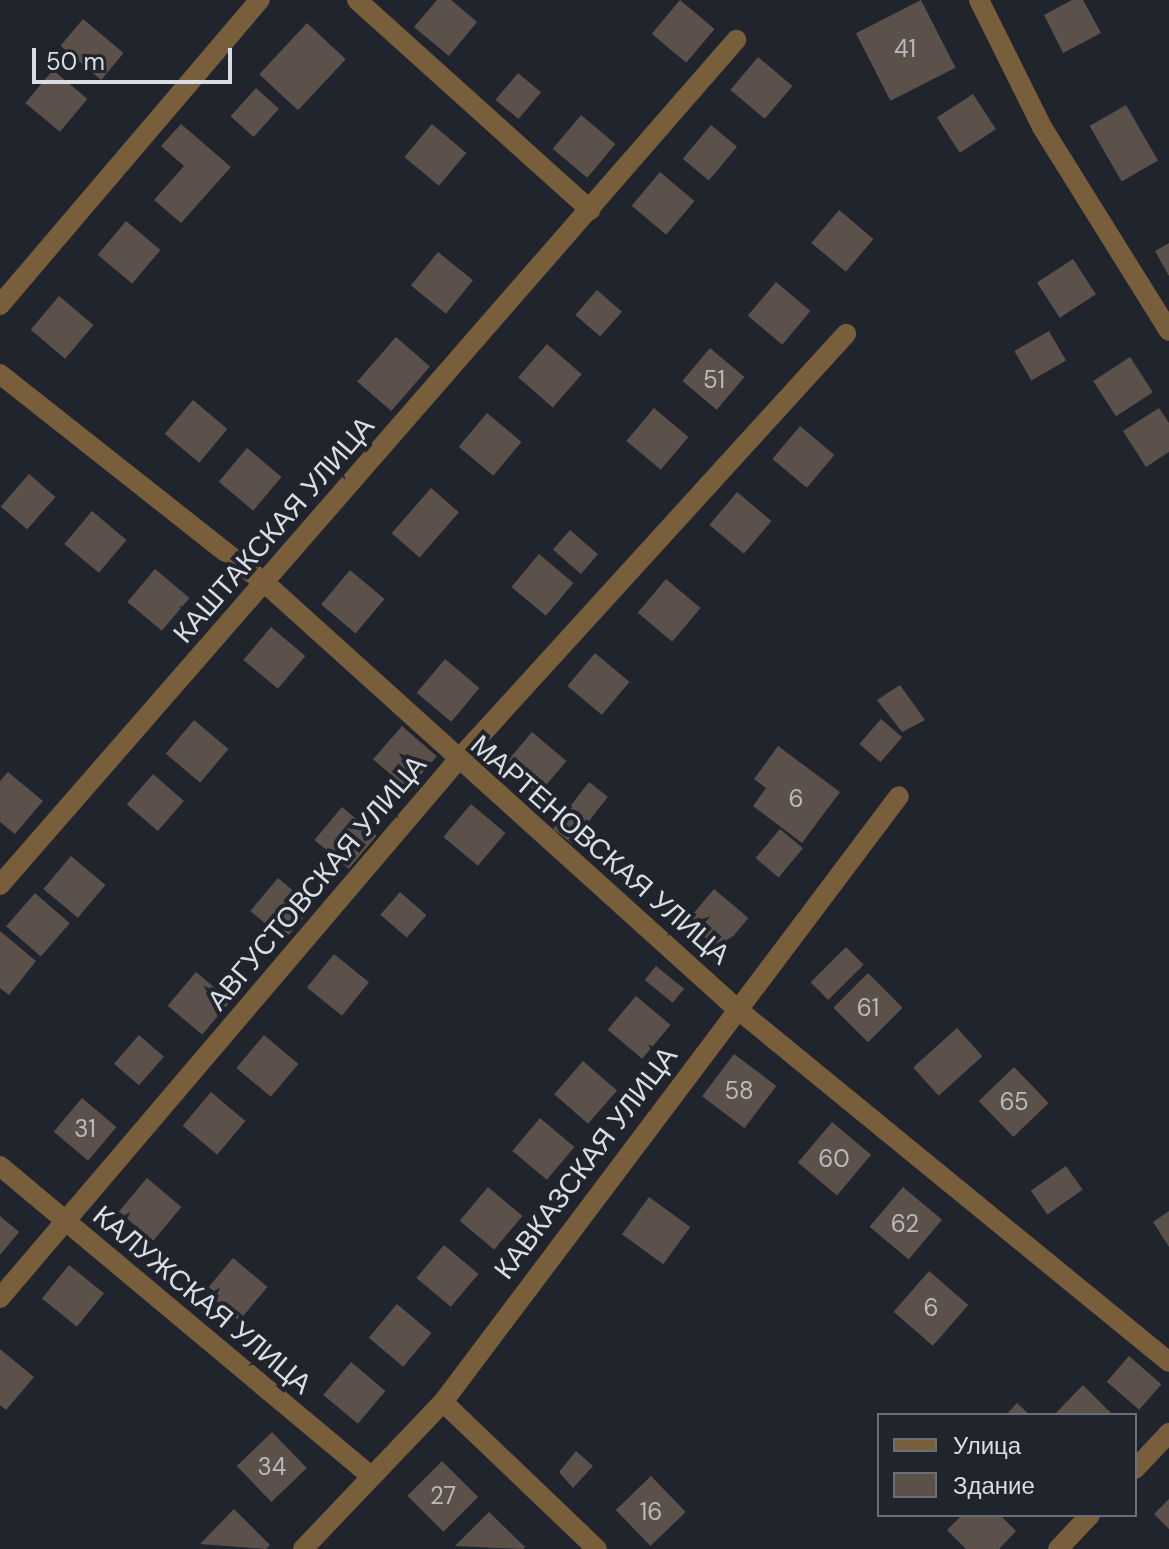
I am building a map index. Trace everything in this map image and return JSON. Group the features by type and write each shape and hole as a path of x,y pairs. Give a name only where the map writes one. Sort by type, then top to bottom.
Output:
{"street":[{"path":"0,305 260,0"},
{"path":"357,0 590,210"},
{"path":"979,0 1042,127 1169,331"},
{"name":"КАШТАКСКАЯ УЛИЦА","path":"0,885 736,40"},
{"name":"АВГУСТОВСКАЯ УЛИЦА","path":"0,1298 457,761 846,334"},
{"name":"МАРТЕНОВСКАЯ УЛИЦА","path":"0,374 265,583 457,761 736,1008 1169,1362"},
{"name":"КАВКАЗСКАЯ УЛИЦА","path":"303,1549 370,1475 443,1402 736,1008 899,796"},
{"name":"КАЛУЖСКАЯ УЛИЦА","path":"0,1166 370,1475"},
{"path":"443,1402 597,1549"},
{"path":"1137,1467 1169,1433"},
{"path":"1058,1549 1088,1517"}],"building":[{"path":"437,0 451,0 477,22 449,56 414,27"},
{"path":"680,0 714,29 686,63 652,34"},
{"path":"921,0 956,68 890,101 856,33"},
{"path":"1072,0 1083,0 1101,33 1063,53 1044,15"},
{"path":"83,19 124,53 101,80 61,46"},
{"path":"307,23 346,59 298,110 259,74"},
{"path":"758,57 792,86 765,119 730,90"},
{"path":"53,70 87,99 60,132 25,103"},
{"path":"518,73 541,92 518,119 496,100"},
{"path":"256,88 279,109 254,137 231,116"},
{"path":"973,94 996,129 960,153 937,117"},
{"path":"1126,105 1158,160 1122,181 1090,126"},
{"path":"581,115 615,144 587,178 553,149"},
{"path":"181,124 231,167 181,223 154,200 184,166 161,146"},
{"path":"432,124 466,153 439,186 404,157"},
{"path":"711,125 737,147 709,181 683,159"},
{"path":"660,172 694,201 666,235 632,206"},
{"path":"839,210 873,239 846,272 811,243"},
{"path":"126,221 160,250 132,284 98,255"},
{"path":"1169,243 1169,276 1155,251"},
{"path":"438,252 473,280 446,314 411,285"},
{"path":"1073,259 1096,294 1060,318 1037,282"},
{"path":"776,282 810,311 782,345 748,316"},
{"path":"597,290 622,312 600,337 575,315"},
{"path":"59,296 93,325 65,359 31,330"},
{"path":"1049,331 1066,360 1031,380 1014,351"},
{"path":"396,337 430,367 391,411 357,382"},
{"path":"547,344 582,374 553,407 518,377"},
{"path":"710,348 744,377 717,410 682,381"},
{"path":"1130,357 1153,392 1116,416 1093,381"},
{"path":"193,400 227,429 199,463 165,434"},
{"path":"654,408 688,437 661,470 626,441"},
{"path":"1159,408 1169,423 1169,452 1146,467 1123,431"},
{"path":"487,413 521,442 493,476 459,447"},
{"path":"800,426 834,455 807,488 772,459"},
{"path":"247,448 281,477 253,511 219,482"},
{"path":"29,474 55,497 27,529 1,506"},
{"path":"431,488 459,512 420,558 392,533"},
{"path":"737,492 771,521 744,554 709,525"},
{"path":"92,511 126,540 99,573 64,544"},
{"path":"570,530 598,554 581,574 553,550"},
{"path":"539,554 573,583 546,616 511,587"},
{"path":"155,569 189,598 162,631 127,602"},
{"path":"350,570 384,599 356,633 321,604"},
{"path":"666,579 700,608 672,642 638,613"},
{"path":"271,627 305,656 278,689 243,660"},
{"path":"595,653 629,682 602,715 567,686"},
{"path":"445,659 479,688 451,722 417,693"},
{"path":"900,685 925,720 902,732 877,700"},
{"path":"881,719 902,737 880,762 859,744"},
{"path":"194,720 228,749 200,783 166,754"},
{"path":"402,726 437,756 408,789 373,759"},
{"path":"532,732 566,761 539,794 504,765"},
{"path":"778,746 840,792 802,843 753,806 766,788 754,779"},
{"path":"8,772 43,801 15,834 0,822 0,781"},
{"path":"153,774 184,801 158,831 127,804"},
{"path":"589,782 608,797 572,843 553,828"},
{"path":"471,804 505,833 478,866 443,837"},
{"path":"342,807 376,836 349,869 314,840"},
{"path":"780,829 803,848 779,877 756,858"},
{"path":"71,856 105,885 78,918 43,889"},
{"path":"278,878 312,907 285,940 250,911"},
{"path":"714,889 748,918 721,951 686,922"},
{"path":"400,892 426,915 407,938 380,915"},
{"path":"35,893 70,923 41,956 6,926"},
{"path":"0,931 36,961 9,995 0,988"},
{"path":"846,947 864,965 828,1000 811,982"},
{"path":"334,954 369,982 342,1016 307,987"},
{"path":"656,966 684,989 673,1003 645,980"},
{"path":"196,972 230,1001 202,1035 168,1006"},
{"path":"868,973 903,1008 868,1042 833,1008"},
{"path":"636,996 670,1025 642,1059 608,1030"},
{"path":"957,1028 982,1056 939,1096 913,1067"},
{"path":"139,1035 164,1057 139,1085 114,1064"},
{"path":"264,1035 298,1064 271,1097 236,1068"},
{"path":"734,1054 776,1086 744,1128 702,1096"},
{"path":"583,1061 617,1091 588,1124 554,1094"},
{"path":"1014,1067 1049,1103 1013,1137 979,1101"},
{"path":"211,1092 245,1121 217,1155 183,1126"},
{"path":"82,1098 116,1127 88,1161 54,1132"},
{"path":"540,1118 574,1147 547,1180 512,1151"},
{"path":"832,1122 871,1155 837,1195 798,1163"},
{"path":"1066,1166 1083,1190 1047,1214 1031,1191"},
{"path":"147,1178 181,1207 153,1241 119,1212"},
{"path":"488,1187 522,1216 494,1250 460,1221"},
{"path":"903,1187 942,1220 909,1260 870,1227"},
{"path":"649,1197 690,1227 663,1264 622,1234"},
{"path":"1169,1211 1169,1247 1153,1222"},
{"path":"0,1216 19,1232 0,1255"},
{"path":"444,1245 478,1274 451,1307 416,1278"},
{"path":"233,1258 267,1287 239,1321 205,1292"},
{"path":"69,1265 104,1293 77,1327 42,1298"},
{"path":"929,1271 968,1305 933,1346 894,1312"},
{"path":"397,1304 431,1333 403,1367 369,1338"},
{"path":"0,1349 34,1377 6,1410 0,1405"},
{"path":"1129,1356 1161,1384 1139,1410 1107,1382"},
{"path":"351,1362 385,1391 358,1424 323,1395"},
{"path":"1083,1385 1111,1413 1056,1413"},
{"path":"1017,1403 1028,1413 1008,1413"},
{"path":"272,1432 307,1468 271,1502 237,1466"},
{"path":"576,1451 593,1466 573,1488 559,1472"},
{"path":"442,1461 478,1497 443,1532 407,1496"},
{"path":"651,1476 686,1512 650,1546 616,1510"},
{"path":"1169,1499 1169,1529 1154,1514"},
{"path":"234,1509 270,1545 266,1549 200,1544"},
{"path":"489,1512 525,1547 523,1549 455,1546"},
{"path":"960,1517 1002,1517 1016,1531 999,1549 966,1549 947,1530"}]}
